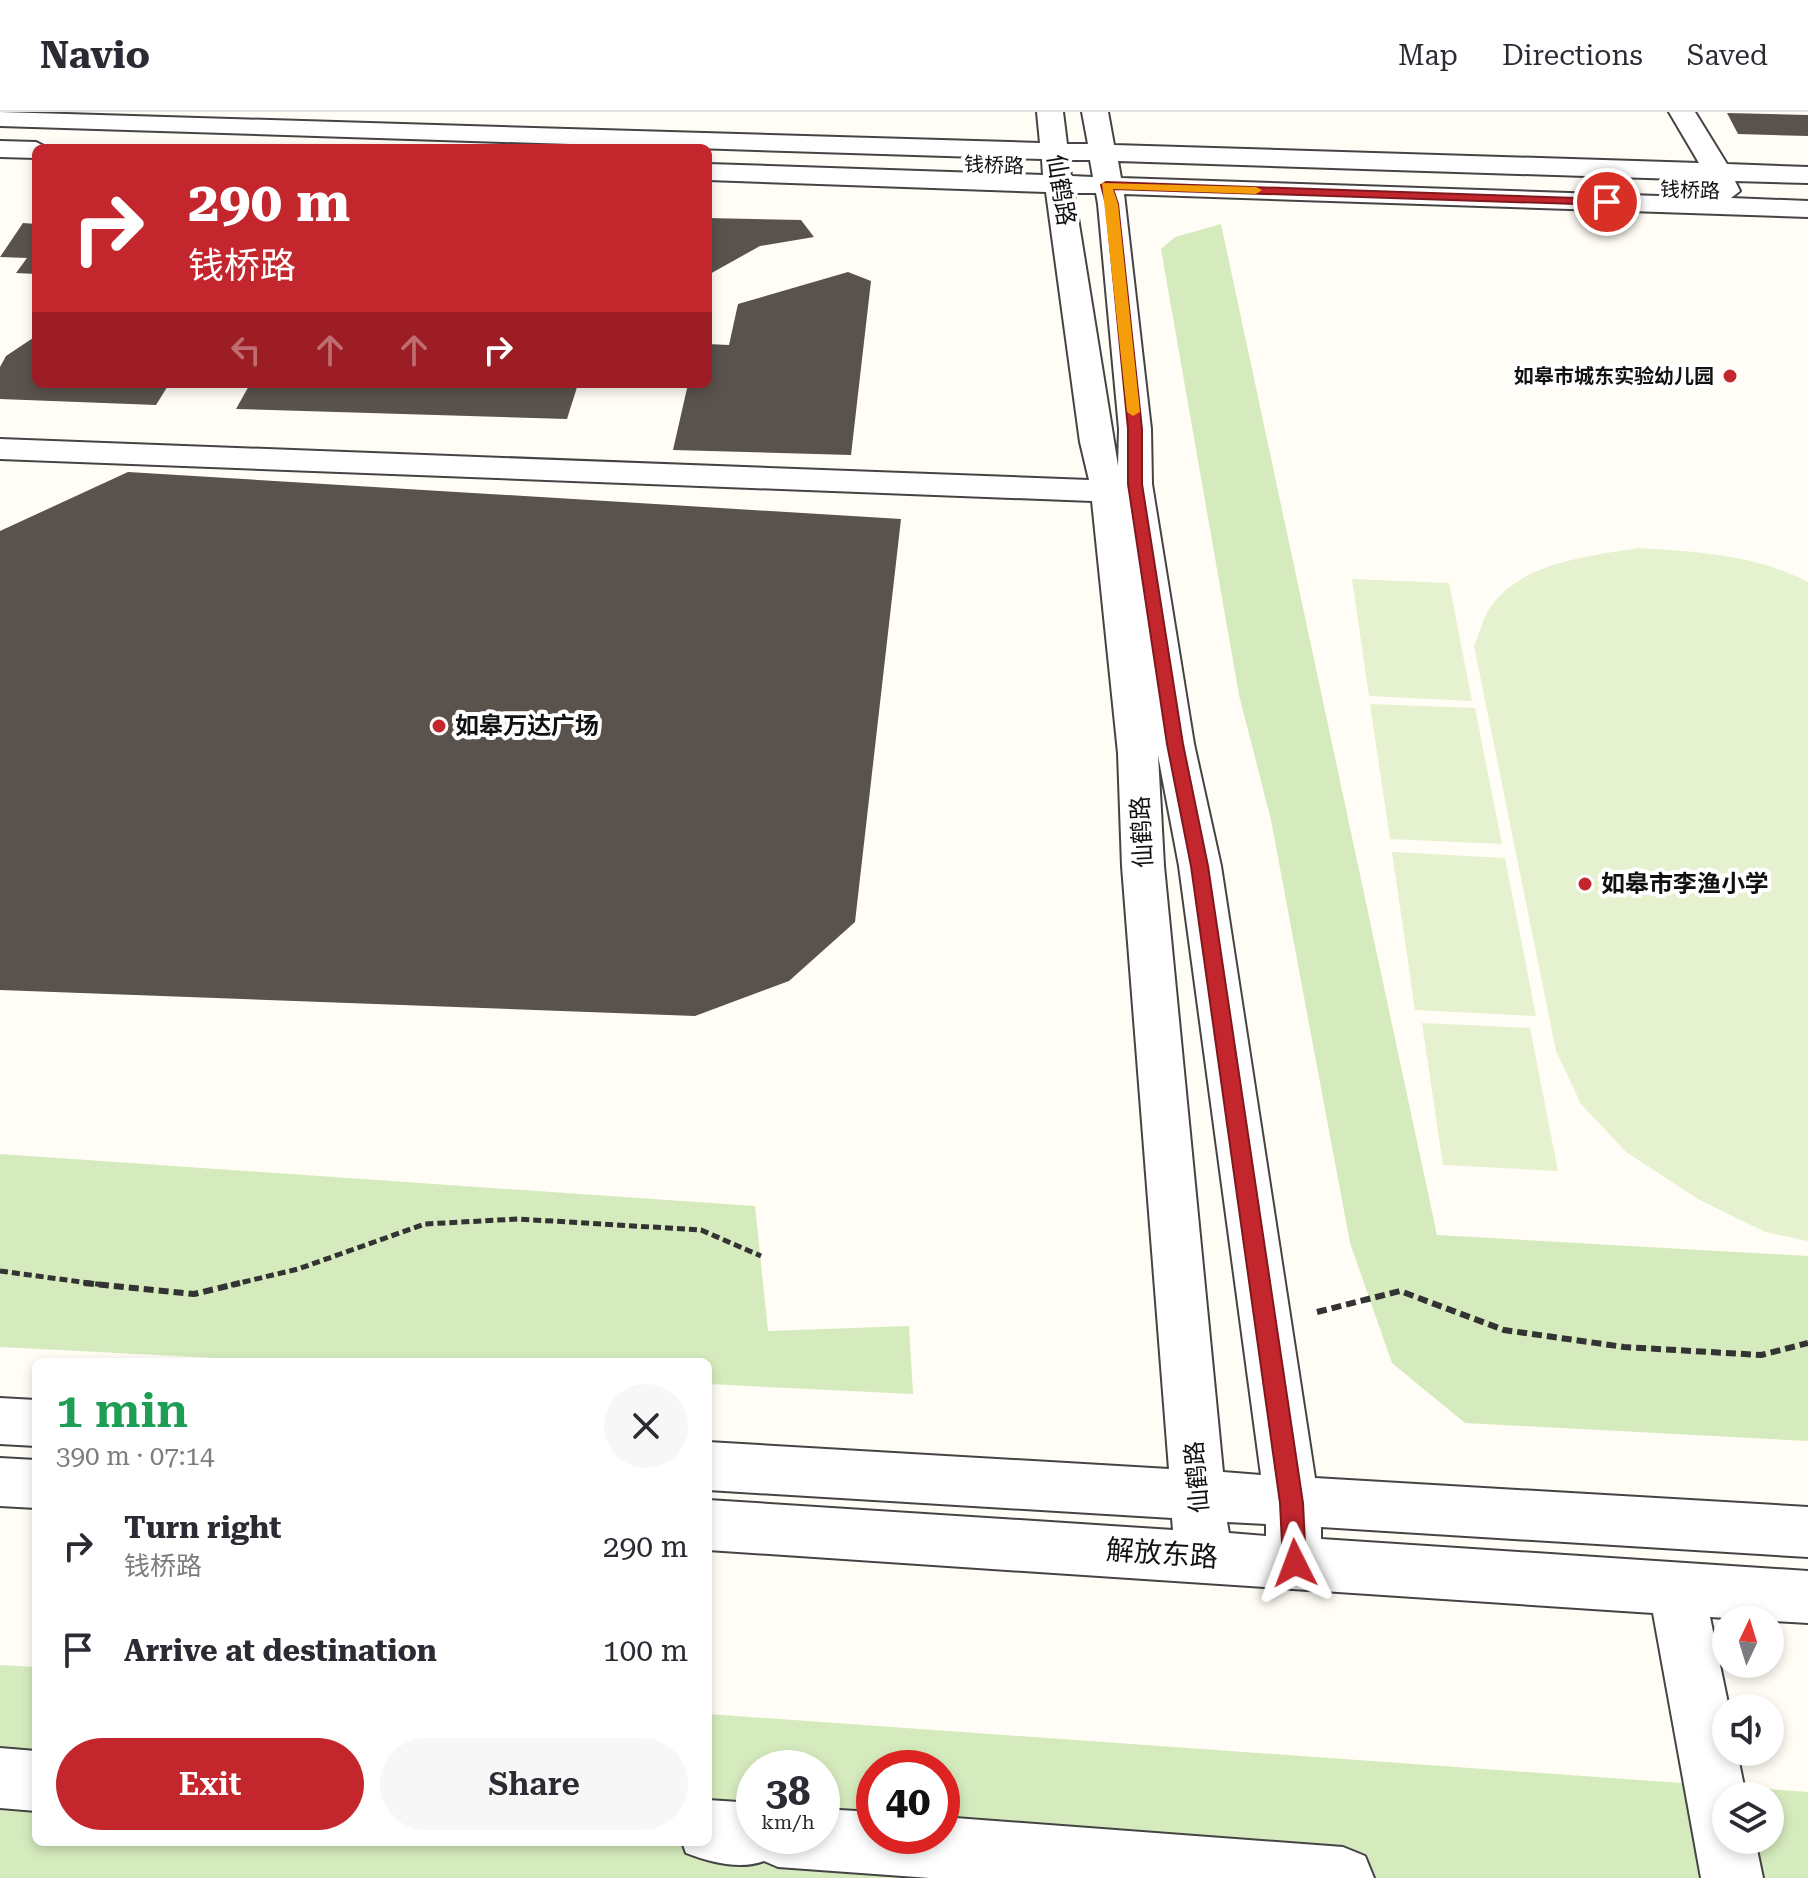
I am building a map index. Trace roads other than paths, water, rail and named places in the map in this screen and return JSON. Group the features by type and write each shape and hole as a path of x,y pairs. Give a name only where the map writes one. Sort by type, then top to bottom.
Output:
{"street":[{"path":"1682,112 1722,182 1808,175"},
{"path":"0,118 610,144"},
{"path":"0,135 306,144"},
{"path":"712,148 1103,164"},
{"path":"0,149 32,150"},
{"name":"钱桥路","path":"712,156 1056,163"},
{"path":"712,191 1056,163 1103,164 1808,226"},
{"name":"钱桥路","path":"712,172 1056,163"},
{"name":"仙鹤路","path":"1056,163 1096,442 1108,491 1138,753 1143,866 1203,1556"},
{"name":"钱桥路","path":"1103,164 1722,182 1808,193"},
{"name":"钱桥路","path":"1103,164 1808,209"},
{"name":"仙鹤路","path":"1103,164 1135,429 1135,484 1175,744 1200,866 1292,1503 1295,1563"},
{"path":"0,168 32,169"},
{"path":"0,449 1108,491"},
{"path":"0,1421 32,1423"},
{"path":"712,1466 1808,1532"},
{"path":"0,1482 32,1484"},
{"name":"解放东路","path":"712,1525 1808,1597"},
{"path":"1676,1587 1732,1878"},
{"path":"0,1778 32,1781"},
{"path":"712,1831 736,1833"},
{"path":"840,1841 1343,1878"}],"place":[{"name":"如皋市城东实验幼儿园","path":"1730,376"},
{"name":"如皋万达广场","path":"439,726"},
{"name":"如皋市李渔小学","path":"1585,884"}]}
